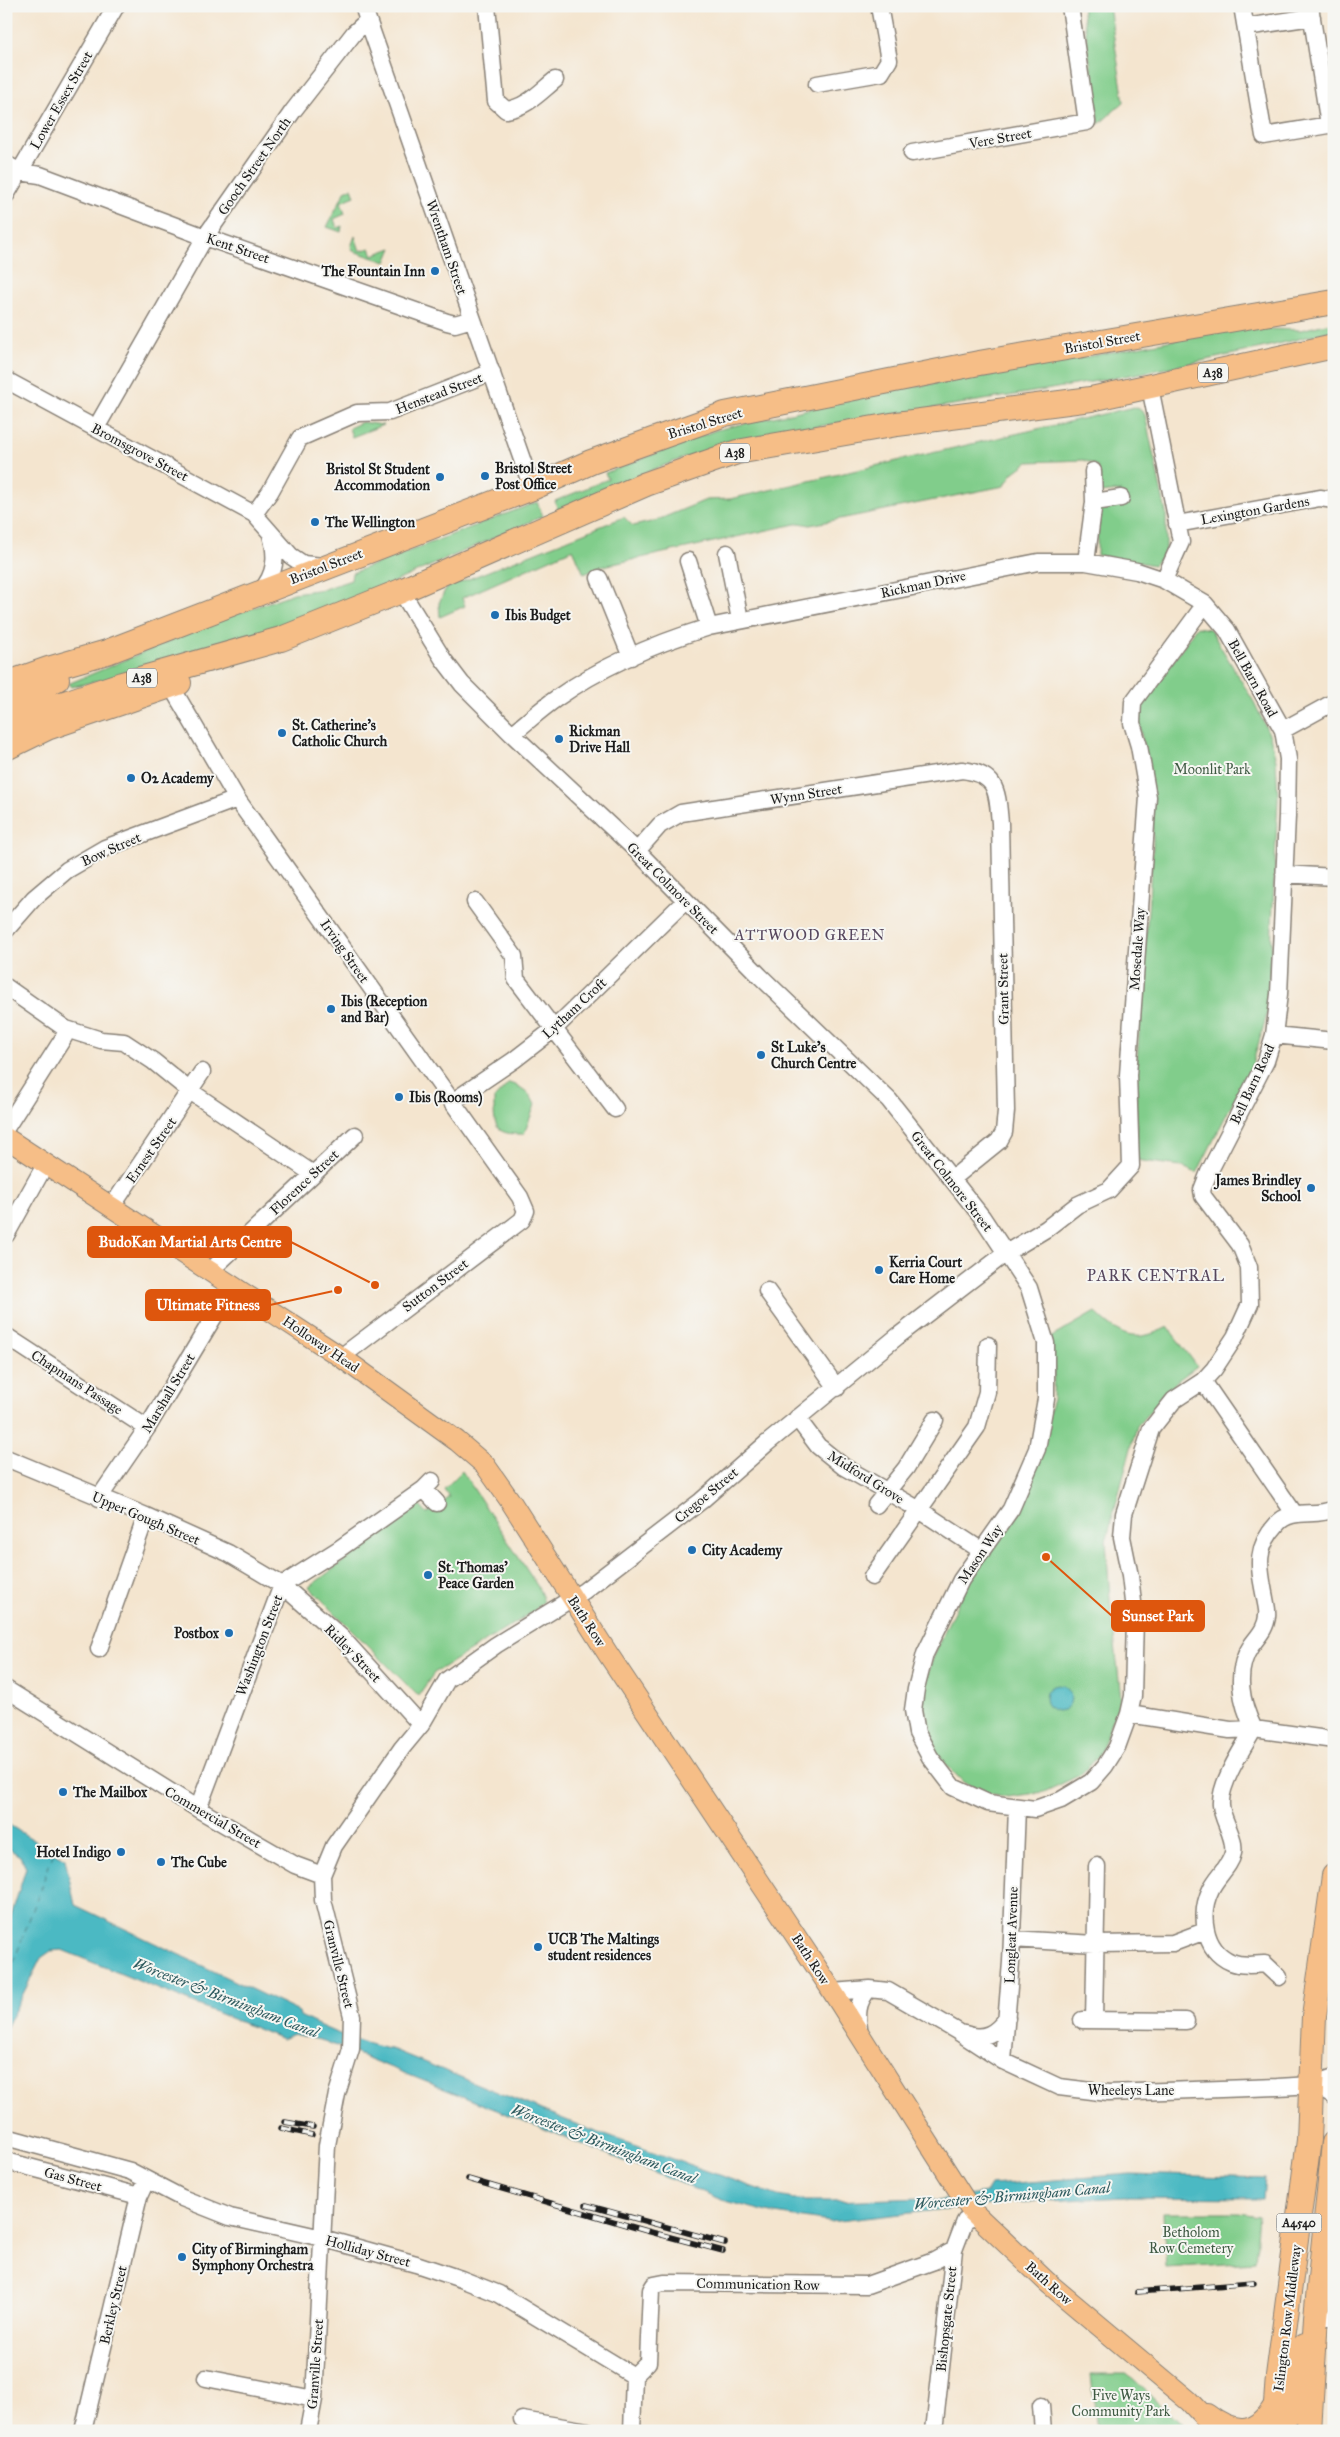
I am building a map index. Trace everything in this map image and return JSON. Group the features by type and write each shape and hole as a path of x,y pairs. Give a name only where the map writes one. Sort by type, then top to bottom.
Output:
{"highway":[{"path":"1267,314 1304,294 1334,287"},
{"name":"Bristol Street","path":"107,652 532,488 591,462 724,414 979,364 1334,302"},
{"name":"A38","path":"6,728 50,708 122,684 281,639 401,591 646,484 737,452 897,424 1091,399 1334,346"},
{"path":"6,748 47,728 171,686 252,655 281,639"},
{"path":"6,684 48,669 107,652"},
{"path":"6,706 107,652"},
{"name":"A4540","path":"1312,2085 1314,2016 1334,1876"},
{"name":"Islington Row Middleway","path":"1274,2431 1276,2401 1308,2149 1312,2085"},
{"name":"Islington Row Middleway","path":"1309,2431 1325,2317 1334,2143"},
{"path":"1288,2431 1296,2374 1325,2317"}],"main road":[{"name":"Holloway Head","path":"6,1138 341,1357 457,1440"},
{"name":"Bath Row","path":"457,1440 485,1465 511,1502 572,1599 833,1992 946,2173 974,2213 1054,2288 1190,2401 1217,2431"},
{"path":"1190,2401 1212,2418 1240,2430 1251,2429 1261,2424 1276,2401"},
{"path":"1190,2401 1210,2431"}],"street":[{"name":"Lower Essex Street","path":"6,194 13,168 116,6"},
{"path":"487,6 496,101 506,110 515,109 522,106 555,80"},
{"path":"817,84 881,73 889,60 879,6"},
{"name":"Vere Street","path":"912,153 1087,122 1070,6"},
{"path":"1242,6 1264,136 1329,124 1311,12 1246,27"},
{"name":"Gooch Street North","path":"96,428 205,237 293,111 354,33 366,13"},
{"name":"Wrentham Street","path":"366,13 532,488"},
{"name":"Kent Street","path":"13,168 40,175 205,237 447,322 474,326"},
{"name":"Henstead Street","path":"254,514 270,492 300,438 357,413 390,412 492,372"},
{"name":"Bromsgrove Street","path":"6,380 254,514 286,551 303,564 326,566"},
{"path":"1150,387 1181,542 1164,580"},
{"path":"1086,562 1094,502 1093,471"},
{"path":"1094,502 1121,498"},
{"name":"Lexington Gardens","path":"1177,524 1320,498 1334,500"},
{"name":"Bromsgrove Street","path":"261,592 272,575 275,563 275,550 269,531"},
{"path":"726,553 740,620"},
{"path":"688,560 710,627"},
{"name":"Rickman Drive","path":"512,734 556,698 631,657 681,636 710,627 1038,562 1086,562 1137,571 1164,580"},
{"path":"599,578 631,657"},
{"name":"Bell Barn Road","path":"1164,580 1205,604 1226,630 1283,730 1288,759 1279,994 1274,1035 1266,1061 1209,1172 1202,1190 1203,1196 1240,1245 1249,1267 1250,1304 1246,1316 1225,1353 1204,1381"},
{"name":"Great Colmore Street","path":"401,591 444,660 462,684 512,734 637,851 685,902 889,1100 952,1179 1006,1253"},
{"name":"Mosedale Way","path":"1006,1253 1046,1229 1077,1205 1109,1190 1131,1166 1128,1075 1148,797 1132,722 1133,702 1205,604"},
{"name":"Irving Street","path":"171,686 237,799 520,1197 526,1211"},
{"path":"1283,730 1334,702"},
{"name":"Wynn Street","path":"637,851 660,825 681,813 962,770 976,772 987,778"},
{"name":"Grant Street","path":"952,1179 999,1141 1004,1132 1005,1125 1000,823 998,793 987,778"},
{"name":"Bow Street","path":"6,930 34,898 66,870 105,848 237,799"},
{"path":"1284,874 1334,877"},
{"path":"475,902 514,956 516,980 615,1109"},
{"name":"Lytham Croft","path":"452,1102 514,1060 554,1029 685,902"},
{"path":"6,988 66,1029 111,1035 124,1042 153,1060 190,1091 313,1174"},
{"path":"6,1128 64,1037 66,1029"},
{"path":"1274,1035 1334,1041"},
{"name":"Ernest Street","path":"111,1208 202,1072"},
{"name":"Florence Street","path":"210,1271 355,1135"},
{"path":"6,1235 45,1165"},
{"name":"Sutton Street","path":"341,1357 522,1220 526,1211"},
{"name":"Cregoe Street","path":"572,1599 701,1501 797,1418 837,1388 898,1336 1006,1253"},
{"name":"Mason Way","path":"1006,1253 1029,1288 1046,1343 1046,1399 1037,1449 1011,1509 961,1580 924,1654 913,1710 917,1733 930,1757 953,1787 988,1803 1016,1808 1035,1808 1052,1803 1091,1782 1105,1766 1116,1747 1129,1714 1134,1688 1135,1619 1130,1576 1122,1537 1124,1514 1150,1429 1174,1400 1204,1381"},
{"name":"Marshall Street","path":"99,1498 147,1428 233,1285"},
{"path":"767,1291 837,1388"},
{"name":"Chapmans Passage","path":"6,1336 147,1428"},
{"name":"Midford Grove","path":"872,1577 977,1426 987,1392 988,1345"},
{"path":"1204,1381 1294,1513"},
{"name":"Midford Grove","path":"797,1418 818,1446 844,1466 918,1509 982,1551"},
{"path":"876,1505 906,1468 935,1420"},
{"name":"Upper Gough Street","path":"6,1458 146,1516 228,1553 282,1585"},
{"name":"Washington Street","path":"198,1809 282,1585 339,1549 428,1485 437,1503"},
{"path":"1254,1729 1246,1713 1240,1670 1250,1647 1265,1627 1268,1614 1258,1559 1263,1542 1278,1522 1294,1513 1314,1515 1334,1509"},
{"path":"99,1650 146,1516"},
{"name":"Ridley Street","path":"282,1585 341,1637 421,1725"},
{"name":"Granville Street","path":"308,2431 314,2399 325,2166 330,2123 351,2049 352,2016 323,1900 322,1875 334,1846 402,1748 421,1725 446,1680 496,1646 572,1599"},
{"name":"Commercial Street","path":"6,1689 198,1809 295,1865 322,1875"},
{"path":"1129,1714 1230,1730 1254,1729 1334,1740"},
{"path":"1254,1729 1230,1770 1221,1804 1234,1848 1231,1861 1211,1888 1205,1906 1205,1931 1214,1948 1230,1961 1244,1965 1265,1964 1279,1977"},
{"name":"Longleat Avenue","path":"1003,2061 1012,1939 1016,1808"},
{"path":"1097,1866 1096,1944 1088,2020 1186,2021"},
{"path":"1012,1939 1096,1944 1173,1943 1205,1931"},
{"path":"862,2038 857,2017 862,1996 869,1989"},
{"name":"Wheeleys Lane","path":"833,1992 869,1989 888,1991 957,2031 1003,2061 1059,2087 1108,2093 1312,2085 1334,2077"},
{"path":"957,2031 976,2038 985,2037 1000,2028 1007,2018"},
{"path":"1312,2085 1320,2087 1334,2096"},
{"name":"Holliday Street","path":"6,2137 130,2171 146,2181 204,2208 230,2217 322,2238 416,2264 499,2294 634,2376"},
{"name":"Gas Street","path":"6,2161 139,2196"},
{"name":"Berkley Street","path":"83,2431 139,2196 146,2181"},
{"name":"Bishopsgate Street","path":"934,2431 954,2250 965,2221 974,2213"},
{"name":"Communication Row","path":"634,2376 648,2362 651,2290 654,2285 664,2283 867,2285 934,2261 954,2250"},
{"path":"632,2431 634,2376"},
{"path":"206,2378 314,2399"},
{"path":"1041,2406 1043,2431"},
{"path":"522,2420 588,2431"}],"green space":[{"path":"1082,6 1109,6 1124,102 1099,124"},
{"path":"352,188 355,196 341,202 345,214 334,219 337,228 342,226 341,232 327,227 345,191"},
{"path":"355,236 360,251 370,248 373,255 392,248 386,262 353,251 351,247"},
{"path":"1334,322 1334,330 1189,364 1116,378 749,438 676,461 558,510 555,501 608,479 605,473 716,430 891,390 998,374 1235,328 1301,330"},
{"path":"1134,407 1142,410 1145,415 1166,513 1166,551 1154,565 1097,555 1098,507 1121,491 1099,493 1097,466 1084,460 1028,462 1013,473 1004,486 810,525 800,523 604,566 584,574 573,549 462,598 465,606 440,617 439,603 446,588 624,517 633,526 655,521 706,500 730,499"},
{"path":"362,422 383,425 352,437 349,428"},
{"path":"537,502 543,516 333,609 127,674 71,687 68,684 222,619 294,593 324,589 351,580 352,573"},
{"name":"Moonlit Park","path":"1196,627 1210,629 1254,702 1270,736 1276,760 1278,798 1268,1011 1253,1062 1197,1173 1180,1166 1136,1160 1136,1074 1153,844 1152,801 1138,714"},
{"path":"509,1083 525,1091 535,1105 524,1134 506,1133 497,1127 495,1122 494,1099"},
{"path":"1095,1312 1104,1321 1128,1335 1146,1335 1168,1327 1197,1366 1177,1381 1137,1426 1106,1541 1110,1600 1121,1698 1099,1756 1080,1775 1044,1792 1008,1797 983,1792 963,1782 935,1753 924,1732 920,1707 924,1682 941,1638 970,1578 1019,1513 1053,1399 1054,1364 1050,1338"},
{"name":"St. Thomas' Peace Garden","path":"462,1471 538,1587 544,1601 533,1612 434,1673 418,1696 309,1587 419,1505 427,1514 449,1497 444,1489"},
{"name":"Betholom Row Cemetery","path":"1163,2213 1238,2213 1259,2216 1255,2262 1166,2268"},
{"name":"Five Ways Community Park","path":"1091,2374 1128,2374 1189,2431 1097,2431"}],"water":[{"path":"1058,1685 1067,1689 1071,1698 1067,1707 1058,1711 1049,1707 1045,1698 1049,1689"},
{"name":"Worcester & Birmingham Canal","path":"6,1823 65,1859 75,1905 299,2012 300,2016 312,2022 357,2040 394,2050 588,2129 778,2196 803,2201 924,2198 937,2201 986,2193 991,2185 1130,2174 1265,2178 1263,2198 1125,2197 990,2204 830,2222 775,2214 722,2200 324,2041 294,2034 282,2039 62,1950 51,1951 41,1958 6,2028 6,1932 26,1868 20,1856 6,1847"}],"ferry route":[{"path":"6,1983 54,1852"}],"railway":[{"path":"285,2122 313,2127"},
{"path":"281,2128 312,2135"},
{"path":"468,2179 723,2251"},
{"path":"586,2205 725,2243"},
{"path":"1137,2292 1254,2283"}],"place":[{"name":"The Fountain Inn","path":"435,271"},
{"name":"Bristol Street Post Office","path":"485,476"},
{"name":"Bristol St Student Accommodation","path":"440,477"},
{"name":"The Wellington","path":"315,522"},
{"name":"Ibis Budget","path":"495,615"},
{"name":"St. Catherine's Catholic Church","path":"282,733"},
{"name":"Rickman Drive Hall","path":"559,739"},
{"name":"O2 Academy","path":"131,778"},
{"name":"Ibis (Reception and Bar)","path":"331,1009"},
{"name":"St Luke's Church Centre","path":"761,1055"},
{"name":"Ibis (Rooms)","path":"399,1097"},
{"name":"James Brindley School","path":"1311,1188"},
{"name":"Kerria Court Care Home","path":"879,1270"},
{"name":"BudoKan Martial Arts Centre","path":"375,1285"},
{"name":"Ultimate Fitness","path":"338,1290"},
{"name":"City Academy","path":"692,1550"},
{"name":"Sunset Park","path":"1046,1557"},
{"name":"St. Thomas' Peace Garden","path":"428,1575"},
{"name":"Postbox","path":"229,1633"},
{"name":"The Mailbox","path":"63,1792"},
{"name":"Hotel Indigo","path":"121,1852"},
{"name":"The Cube","path":"161,1862"},
{"name":"UCB The Maltings student residences","path":"538,1947"},
{"name":"City of Birmingham Symphony Orchestra","path":"182,2257"}],"district":[{"name":"ATTWOOD GREEN","path":"810,935"},
{"name":"PARK CENTRAL","path":"1156,1275"}]}
